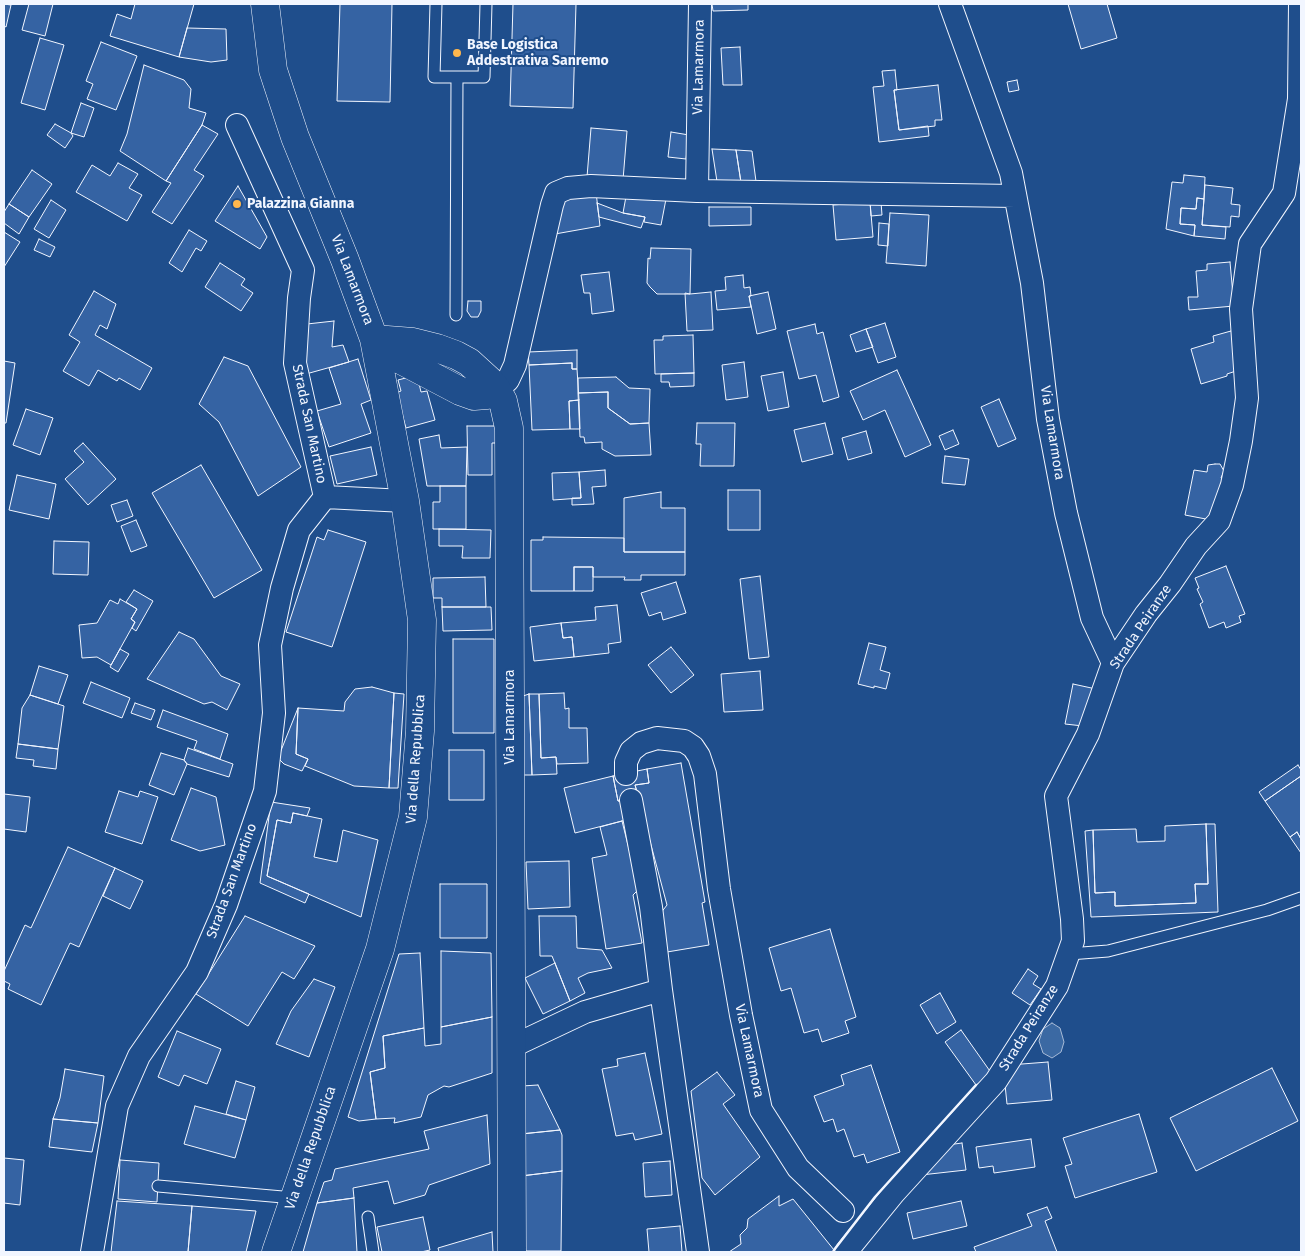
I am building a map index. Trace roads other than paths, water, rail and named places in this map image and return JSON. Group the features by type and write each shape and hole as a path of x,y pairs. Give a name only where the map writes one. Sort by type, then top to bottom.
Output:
{"main road":[{"name":"Via Lamarmora","path":"265,4 273,70 295,137 345,260 374,339"},
{"path":"374,339 401,360 460,391 474,396 486,395 497,390"},
{"name":"Via della Repubblica","path":"276,1252 380,949 413,817 420,731 422,620 406,501 374,339"},
{"name":"Via Lamarmora","path":"497,390 503,401 509,428 510,456 512,1252"}],"street":[{"name":"Via Lamarmora","path":"697,191 700,4"},
{"name":"Via Lamarmora","path":"950,4 1011,173 1032,283 1048,420 1066,513 1092,618 1113,663"},
{"name":"Strada Peiranze","path":"846,1252 894,1192 996,1081 1057,986 1069,954 1073,941 1072,919 1056,796 1088,734 1113,663 1196,546 1219,521 1232,485 1247,398 1240,309 1250,244 1284,193 1299,99 1300,4"},
{"name":"Strada San Martino","path":"237,125 303,270 298,298 295,363 325,497"},
{"path":"497,390 508,380 515,365 552,204 556,193 568,188 591,186 697,191 1015,196"},
{"name":"Strada San Martino","path":"325,497 406,501"},
{"name":"Strada San Martino","path":"92,1252 111,1183 117,1106 139,1056 197,972 226,905 265,790 274,713 270,645 282,588 298,530 325,497"},
{"name":"Via Lamarmora","path":"626,774 626,762 631,751 642,743 657,738 684,741 693,747 699,756 706,774 719,890 741,1015 762,1110 798,1168 843,1210"},
{"path":"631,800 651,907 698,1252"},
{"path":"511,1047 585,1012 661,990"}],"lane":[{"path":"436,4 434,77 484,78 486,4"},
{"path":"456,77 456,315"},
{"path":"1069,954 1108,951 1268,910 1301,898"},
{"path":"158,1186 294,1198"},
{"path":"368,1217 373,1252"}],"water":[{"path":"1052,1023 1060,1028 1064,1042 1061,1052 1052,1058 1043,1053 1039,1041 1043,1029"}],"place":[{"name":"Base Logistica Addestrativa Sanremo","path":"457,53"},
{"name":"Palazzina Gianna","path":"237,204"}]}
